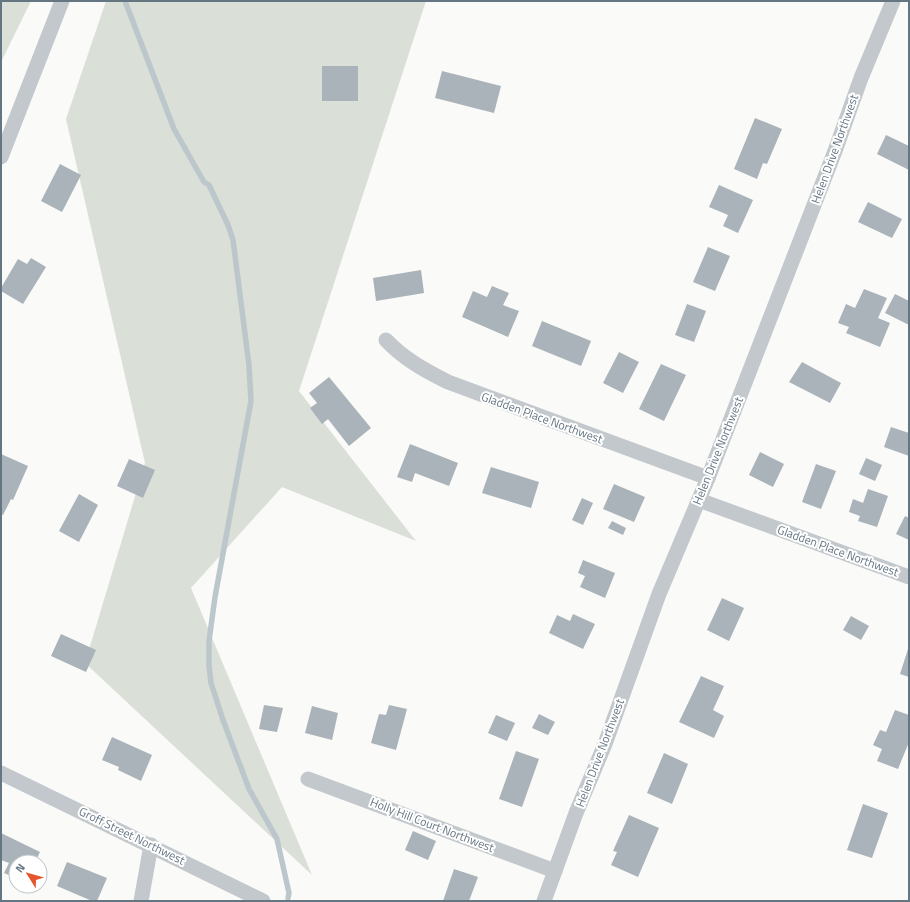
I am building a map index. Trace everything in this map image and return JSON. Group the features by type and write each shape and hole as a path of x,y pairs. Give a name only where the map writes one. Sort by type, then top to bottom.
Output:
{"street":[{"path":"1,157 62,1"},
{"name":"Helen Drive Northwest","path":"544,901 576,813 605,744 659,594 708,478 835,151 861,78 893,1"},
{"name":"Gladden Place Northwest","path":"386,340 399,354 415,366 448,382 487,398 708,478"},
{"name":"Gladden Place Northwest","path":"699,500 909,577"},
{"name":"Groff Street Northwest","path":"1,772 263,901"},
{"name":"Holly Hill Court Northwest","path":"308,779 555,871"},
{"path":"141,901 151,845"}],"shaded area":[{"path":"1,1 31,1 1,62"},
{"path":"106,1 426,1 299,391 416,541 282,487 191,588 312,875 85,663 145,463 66,119"}],"building":[{"path":"322,66 358,66 358,101 322,101"},
{"path":"442,71 501,86 494,113 435,98"},
{"path":"755,118 782,129 767,164 763,163 757,179 734,169"},
{"path":"886,135 909,146 909,170 877,154"},
{"path":"60,164 81,175 62,212 41,201"},
{"path":"719,185 753,200 738,233 723,226 728,215 709,207"},
{"path":"868,202 902,219 892,238 858,222"},
{"path":"708,247 730,256 715,291 693,282"},
{"path":"31,258 46,267 23,304 1,291 1,288 18,259 27,264"},
{"path":"421,270 424,293 376,301 373,278"},
{"path":"492,286 509,293 503,305 519,311 508,337 462,317 473,291 487,297"},
{"path":"864,289 887,298 878,318 890,323 880,347 846,333 849,327 838,323 846,304 855,308"},
{"path":"895,294 909,301 909,325 885,313"},
{"path":"687,304 706,311 694,342 675,335"},
{"path":"542,321 591,341 581,366 532,346"},
{"path":"619,352 639,362 623,393 603,383"},
{"path":"802,362 841,383 830,403 789,382"},
{"path":"661,364 686,375 664,421 639,409"},
{"path":"329,377 371,428 349,446 328,419 322,424 310,408 317,403 309,393"},
{"path":"891,427 909,433 909,456 884,447"},
{"path":"410,444 458,463 449,486 415,473 412,482 397,477"},
{"path":"760,452 784,464 773,487 749,475"},
{"path":"1,454 28,466 13,500 11,499 3,515 1,514"},
{"path":"866,458 882,465 875,481 859,474"},
{"path":"129,459 155,470 143,498 117,486"},
{"path":"816,464 836,471 821,509 802,502"},
{"path":"491,467 539,482 531,508 482,493"},
{"path":"614,484 645,497 634,522 603,509"},
{"path":"868,489 888,496 877,527 858,521 860,516 849,512 853,499 863,503"},
{"path":"79,494 98,505 79,542 59,531"},
{"path":"582,498 593,503 583,525 572,520"},
{"path":"905,516 909,518 909,540 896,534"},
{"path":"612,521 626,528 623,535 608,528"},
{"path":"583,560 615,573 605,598 580,587 585,576 578,573"},
{"path":"722,598 744,608 729,641 707,630"},
{"path":"573,614 595,624 583,649 549,633 557,615 570,621"},
{"path":"851,616 869,626 861,640 843,630"},
{"path":"61,634 96,650 86,672 51,656"},
{"path":"909,646 909,677 900,674"},
{"path":"701,676 724,686 713,710 724,716 714,738 679,722"},
{"path":"264,705 283,708 277,732 259,729"},
{"path":"389,705 407,709 396,750 371,743 379,714 386,715"},
{"path":"312,706 338,713 332,740 305,733"},
{"path":"895,710 909,715 909,742 898,769 877,761 882,749 873,745 880,730 886,732"},
{"path":"539,714 555,722 548,735 532,728"},
{"path":"496,715 515,723 507,741 488,733"},
{"path":"112,737 152,755 141,781 118,770 119,767 102,760"},
{"path":"516,751 539,759 522,807 499,799"},
{"path":"664,753 688,764 672,804 647,793"},
{"path":"863,804 888,813 872,858 847,850"},
{"path":"629,815 659,828 638,877 611,865 617,852 613,851"},
{"path":"413,831 436,841 428,860 405,850"},
{"path":"1,833 40,852 39,854 8,854 8,863 1,860"},
{"path":"67,862 107,878 97,901 92,901 57,886"},
{"path":"8,865 8,875 4,873"},
{"path":"454,869 478,877 469,901 443,901"}],"waterway":[{"path":"125,1 174,129 204,182 209,185 228,225 233,240 249,365 251,401 215,597 209,641 209,665 211,683 249,789 277,839 289,893 288,898"}]}
